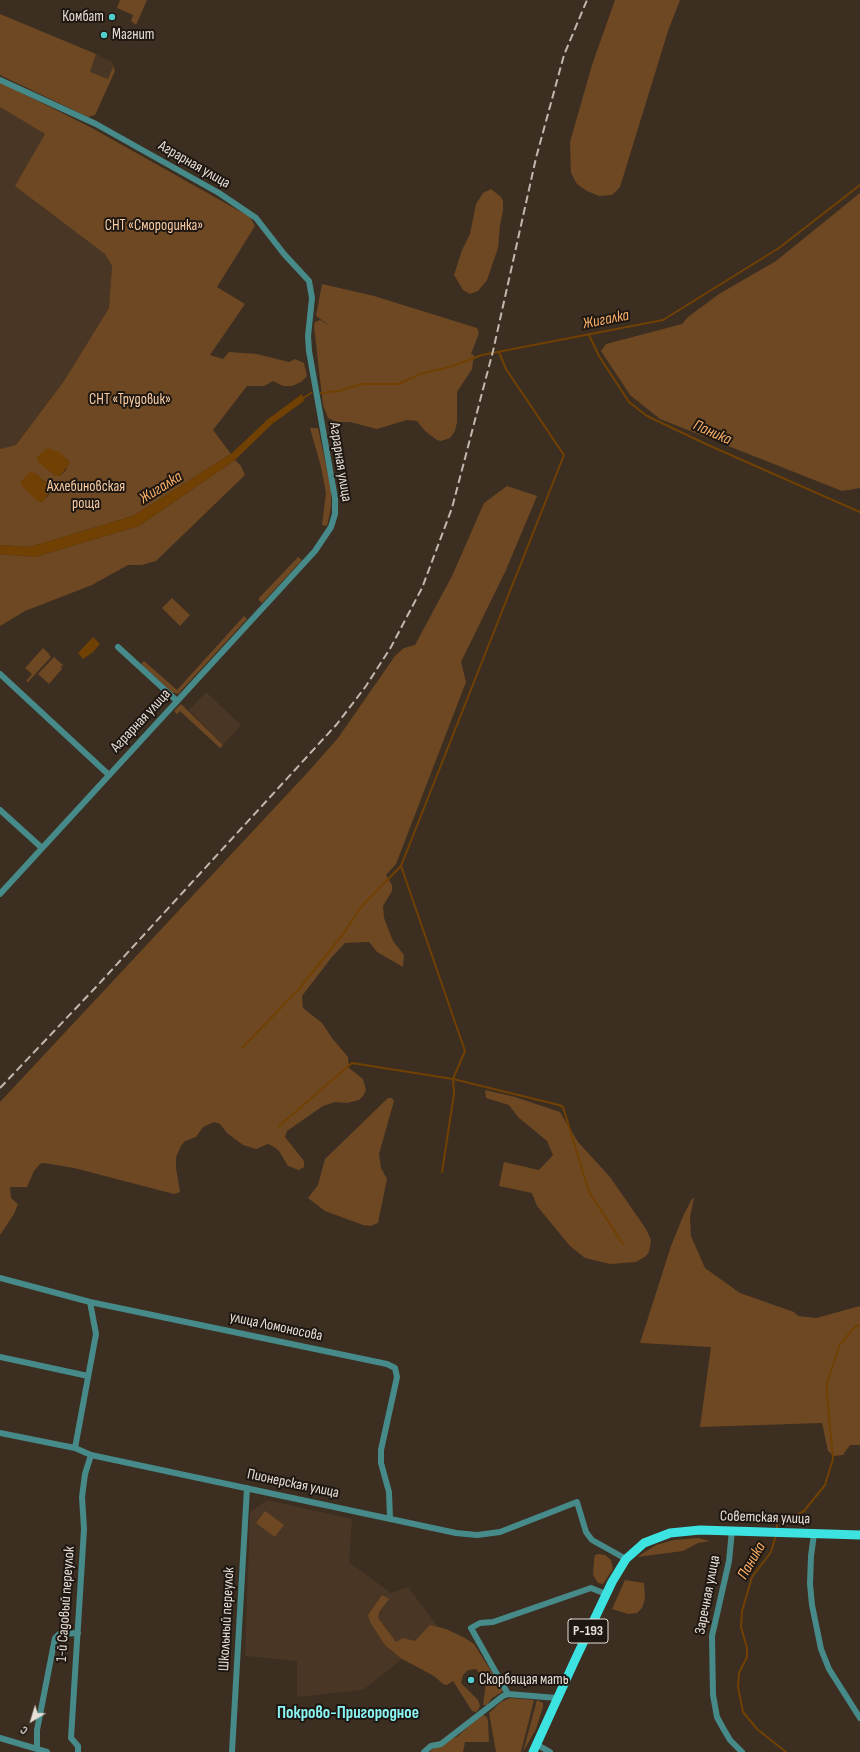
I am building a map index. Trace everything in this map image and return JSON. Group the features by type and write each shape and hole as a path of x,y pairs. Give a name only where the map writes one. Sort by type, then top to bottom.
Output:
{"main road":[{"name":"Советская улица","path":"626,1559 644,1542 670,1533 700,1530 732,1530 860,1535"},
{"name":"Р-193","path":"535,1748 606,1594 626,1559"}],"street":[{"name":"Аграрная улица","path":"0,80 96,124 219,193 256,218 284,254 309,282 312,298 308,336 316,396 332,470 335,498 335,514 331,527 315,551 0,894"},
{"path":"118,647 177,701"},
{"path":"0,674 109,775"},
{"path":"0,810 42,848"},
{"name":"улица Ломоносова","path":"0,1278 90,1302 380,1362 395,1368 397,1377 381,1450 381,1462 389,1492 390,1519"},
{"path":"75,1448 96,1334 90,1302"},
{"path":"0,1357 88,1376"},
{"name":"Пионерская улица","path":"0,1433 75,1448 91,1455 440,1530 477,1535 516,1528 577,1502 586,1532 592,1540 626,1559"},
{"name":"1-й Садовый переулок","path":"78,1752 78,1746 71,1738 84,1529 82,1497 91,1455"},
{"name":"Школьный переулок","path":"232,1752 247,1488"},
{"name":"Заречная улица","path":"732,1530 729,1561 712,1636 713,1695 717,1717 730,1740 742,1752"},
{"path":"814,1534 811,1556 810,1584 812,1605 821,1649 829,1669 860,1718"},
{"path":"508,1694 471,1628 480,1623 493,1622 591,1588 606,1594"},
{"path":"37,1749 37,1730 55,1638 59,1634 78,1633"},
{"path":"424,1752 431,1746 441,1744 508,1694 557,1698"},
{"path":"0,1738 48,1752"},
{"path":"535,1748 550,1752"}],"shaded area":[{"path":"96,54 112,62 113,67 108,79 90,72"},
{"path":"0,107 45,134 112,266 109,308 64,381 16,445 0,449"},
{"path":"302,394 304,401 272,424 235,460 139,526 35,557 0,554 0,545 30,547 133,516 231,454 268,419"},
{"path":"48,448 61,453 70,463 60,476 56,476 38,462 37,457"},
{"path":"30,472 35,473 52,488 43,502 37,501 21,485 21,481"},
{"path":"93,637 100,644 93,652 83,659 78,653"},
{"path":"206,692 241,725 223,745 189,710"},
{"path":"267,1500 352,1519 349,1562 391,1593 408,1587 440,1629 363,1690 297,1697 297,1661 245,1656 250,1512"}],"green space":[{"path":"120,0 147,0 136,25 131,21 133,15 117,8"},
{"path":"615,0 680,0 668,31 620,187 612,195 599,196 587,191 577,184 571,173 570,142 592,65"},
{"path":"0,14 96,54 90,72 108,79 113,67 112,62 115,71 95,115 88,117 0,75"},
{"path":"0,82 92,128 250,217 255,226 217,287 245,304 210,355 223,359 229,352 257,354 289,362 295,359 304,363 307,376 301,382 292,386 283,386 273,381 264,386 247,386 213,430 231,454 133,516 30,547 0,545 0,449 16,445 64,381 109,308 112,266 105,254 15,186 45,134 0,107","holes":["57,452 69,461 66,470 60,476 56,476 40,463","35,473 52,488 48,496 41,502 25,488"]},
{"path":"491,189 501,197 503,201 498,248 487,280 478,291 470,294 463,290 454,275 462,250 470,234 476,204 483,193"},
{"path":"860,193 860,488 842,491 660,419 630,395 601,351 606,344 682,324 688,317 719,294 776,261"},
{"path":"322,284 374,296 477,328 479,333 471,354 474,355 472,369 457,392 457,422 455,431 450,438 441,441 437,440 425,431 417,421 407,420 377,429 350,422 336,422 328,418 323,405 314,326 315,322 320,320 330,326 316,316"},
{"path":"310,428 318,428 331,489 331,507 327,526 322,525 326,493 321,467"},
{"name":"Ахлебиновская роща","path":"235,460 241,466 245,475 156,561 142,565 128,565 92,585 25,611 0,626 0,554 35,557 139,526"},
{"path":"507,486 537,496 506,570 461,662 466,682 396,864 386,875 392,885 392,891 383,906 384,918 393,941 404,955 403,967 377,952 369,942 345,943 332,957 302,996 303,1008 322,1023 348,1057 349,1068 363,1079 366,1090 363,1096 359,1100 347,1103 335,1102 323,1106 287,1131 285,1137 304,1161 304,1167 299,1170 288,1166 279,1151 274,1147 268,1144 256,1149 243,1145 227,1133 220,1124 214,1122 203,1127 196,1137 185,1141 181,1146 176,1157 176,1168 180,1192 174,1194 74,1168 44,1163 40,1164 34,1171 27,1187 10,1187 11,1198 18,1204 14,1214 0,1235 0,1102 308,772 338,738 395,656 404,648 415,645 452,576 484,503"},
{"path":"298,557 302,560 262,603 259,598"},
{"path":"172,598 190,615 180,626 162,608"},
{"path":"244,616 247,619 177,694 172,692 141,664 144,661 177,690"},
{"path":"43,648 52,656 47,652 51,657 28,682 26,681 32,674 25,668"},
{"path":"54,657 63,665 61,667 62,669 49,684 38,674"},
{"path":"181,704 223,745 220,748 180,711 177,714 174,711"},
{"path":"485,1090 515,1097 560,1112 578,1142 610,1177 646,1229 651,1240 649,1252 646,1256 636,1262 610,1264 585,1258 570,1246 537,1206 532,1193 499,1186 504,1162 539,1170 553,1155 547,1141 518,1117 509,1105 486,1098"},
{"path":"388,1098 392,1098 394,1101 379,1154 381,1168 387,1179 378,1223 371,1226 363,1225 325,1211 308,1198 318,1185 325,1159"},
{"path":"694,1198 690,1217 691,1236 705,1268 740,1293 794,1312 798,1316 816,1318 860,1306 860,1445 850,1445 843,1455 834,1456 828,1451 822,1423 700,1427 711,1347 640,1343 671,1246 684,1214"},
{"path":"265,1511 284,1525 275,1537 256,1523"},
{"path":"698,1538 710,1541 698,1543 683,1551 637,1557 656,1545 674,1540"},
{"path":"595,1555 605,1555 611,1560 613,1569 603,1584 598,1583 593,1575"},
{"path":"625,1580 644,1583 645,1599 642,1608 637,1613 628,1614 612,1609"},
{"path":"382,1595 389,1599 379,1612 378,1618 396,1642 403,1638 415,1641 430,1625 446,1629 474,1644 503,1690 502,1692 492,1698 487,1705 483,1705 486,1683 476,1669 468,1670 463,1675 461,1683 478,1700 480,1706 476,1712 472,1711 453,1681 447,1685 443,1684 434,1676 402,1659 385,1645 370,1622 368,1615"},
{"path":"510,1698 534,1700 521,1752 496,1752 489,1713 501,1702"},
{"path":"537,1700 543,1703 543,1707 536,1729 523,1752"},
{"path":"482,1714 487,1717 488,1721 489,1742 465,1742 463,1752 430,1752 434,1748 458,1736"}],"waterway":[{"name":"Жигалка","path":"321,393 339,391 362,384 399,384 420,374 450,367 482,355 663,320 779,248 860,185"},
{"name":"Паника","path":"589,335 599,356 629,402 647,416 708,445 860,512"},
{"path":"442,1172 454,1094 453,1079 465,1051 401,866 564,455 506,369 499,352"},
{"name":"Жигалка","path":"302,399 311,393"},
{"path":"242,1048 298,990 344,933 361,907 401,866"},
{"path":"279,1126 352,1063 453,1079 559,1105 563,1107 589,1192 623,1244"},
{"name":"Паника","path":"777,1529 777,1520 793,1517 804,1511 825,1485 833,1459 827,1382 840,1344 856,1326 860,1325"},
{"name":"Паника","path":"776,1535 771,1552 752,1577 742,1611 741,1627 747,1648 747,1657 739,1673 738,1687 743,1712 757,1729 786,1752"}],"railway":[{"path":"0,1088 97,986 337,724 366,686 391,647 422,588 452,508 493,351 536,158 564,55 587,0"}],"place":[{"name":"Комбат","path":"112,17"},
{"name":"Магнит","path":"104,35"},
{"name":"Скорбящая мать","path":"471,1680"}],"district":[{"name":"Покрово-Пригородное","path":"348,1714"}],"park label":[{"name":"СНТ «Смородинка»","path":"154,226"},
{"name":"СНТ «Трудовик»","path":"130,400"}]}
